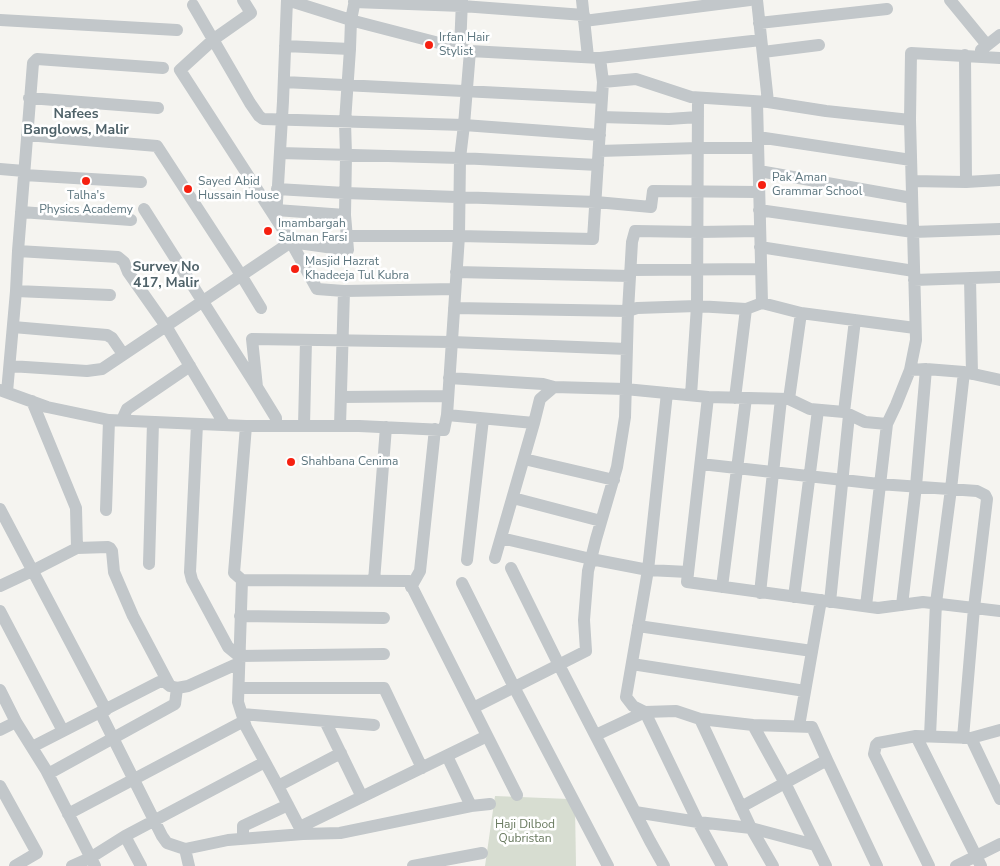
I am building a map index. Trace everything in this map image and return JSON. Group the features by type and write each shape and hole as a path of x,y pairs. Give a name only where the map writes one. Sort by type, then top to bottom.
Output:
{"street":[{"path":"243,0 252,13 214,39 180,70 276,215 317,289 455,289"},
{"path":"276,215 287,0 351,20 465,50 594,57 762,46 820,45"},
{"path":"346,236 459,236 594,240 603,82 594,57 584,18 582,0"},
{"path":"10,366 87,371 102,369 291,242 348,250 345,215 345,122 351,20 354,1 462,3 584,18 750,0"},
{"path":"757,0 762,46 762,102 758,142 762,303"},
{"path":"950,0 987,45"},
{"path":"163,68 37,59 33,63 10,366 3,391 47,407 116,420 246,426 340,426 444,430 447,416 459,236 460,158 467,90 462,3"},
{"path":"193,5 258,116 263,119 464,125 600,135"},
{"path":"759,23 887,9"},
{"path":"0,20 177,30"},
{"path":"969,56 1000,35"},
{"path":"285,46 350,49"},
{"path":"866,606 887,424 910,370 916,340 910,120 911,53 1000,58"},
{"path":"966,182 969,56"},
{"path":"603,82 636,79 691,97 762,102 910,120"},
{"path":"284,82 602,98"},
{"path":"29,98 158,108"},
{"path":"691,395 697,306 698,98"},
{"path":"601,117 669,119 698,117"},
{"path":"27,136 157,146 261,308"},
{"path":"599,151 698,148 758,142 911,160"},
{"path":"280,153 460,158 598,166"},
{"path":"0,169 24,173 141,182"},
{"path":"758,171 912,198"},
{"path":"912,181 966,182 1000,180"},
{"path":"277,189 596,202 650,207 653,191 759,192"},
{"path":"144,209 257,386 276,418 276,426"},
{"path":"760,210 913,232 1000,229"},
{"path":"21,212 131,220"},
{"path":"276,215 345,215"},
{"path":"473,708 586,651 584,620 588,571 614,480 625,417 628,311 632,242 635,231 698,232 760,230"},
{"path":"760,247 914,276 1000,278"},
{"path":"18,251 118,257 124,262 128,272 166,326 225,425"},
{"path":"456,272 631,273 761,269"},
{"path":"930,736 936,604 968,373 970,278"},
{"path":"340,426 344,290"},
{"path":"16,291 110,295"},
{"path":"454,308 628,311 637,308 697,306 746,309 762,303 801,313 916,328"},
{"path":"722,587 737,468 746,309"},
{"path":"760,593 774,472 801,313"},
{"path":"799,726 812,651 826,601 843,479 855,320"},
{"path":"13,327 107,335 112,338 123,354"},
{"path":"257,386 252,339 452,342 627,349"},
{"path":"304,426 306,340"},
{"path":"106,510 116,420 127,410 190,366"},
{"path":"910,370 926,368 968,373 1000,380"},
{"path":"902,605 916,486 926,368"},
{"path":"449,378 543,384 554,387 625,389 708,397 785,399 810,409 847,414 865,422 887,424"},
{"path":"495,558 540,399 554,387"},
{"path":"667,393 648,570 626,697 633,706 645,712 698,822 722,866"},
{"path":"341,397 448,396"},
{"path":"708,397 687,582 878,608 923,602 1000,611"},
{"path":"32,401 76,508 77,548"},
{"path":"794,597 818,410"},
{"path":"447,416 534,424"},
{"path":"467,560 483,419"},
{"path":"148,564 153,422"},
{"path":"197,424 190,572 192,580 228,647 239,659"},
{"path":"246,426 234,573 242,580 408,581 517,795"},
{"path":"374,581 386,427"},
{"path":"411,587 420,571 435,429"},
{"path":"524,459 614,480"},
{"path":"701,464 879,484 977,491 985,495 987,499 974,608 967,738 1000,799"},
{"path":"513,498 601,522"},
{"path":"0,509 103,711 113,738 162,836 167,842 186,849 228,840 301,831 340,833 471,806 490,804"},
{"path":"501,538 648,570 688,572"},
{"path":"0,586 77,548 108,547 112,551 114,572 133,616 174,687 175,704 48,774"},
{"path":"511,568 559,665 664,866"},
{"path":"242,580 238,702 246,726 301,831"},
{"path":"462,583 608,866"},
{"path":"0,611 64,731"},
{"path":"240,616 384,618"},
{"path":"638,626 812,651"},
{"path":"32,747 159,682 165,682 174,687 188,686 239,659 384,654"},
{"path":"632,664 805,691"},
{"path":"239,688 384,688 422,768"},
{"path":"0,690 16,722 48,774 92,862"},
{"path":"596,735 645,712 676,711 700,718 753,725 812,727 877,866"},
{"path":"68,814 243,717 374,725"},
{"path":"700,718 751,828 773,866"},
{"path":"326,721 362,797"},
{"path":"0,730 16,722"},
{"path":"753,725 786,783 826,866"},
{"path":"929,866 874,754 876,745 878,743 916,736 967,738 1000,730"},
{"path":"301,831 362,797 487,736"},
{"path":"916,736 979,861"},
{"path":"278,786 341,753"},
{"path":"447,756 471,806"},
{"path":"741,806 827,760"},
{"path":"72,866 92,862 125,836 266,762"},
{"path":"0,786 37,853 17,866"},
{"path":"243,839 244,826 288,805"},
{"path":"635,812 751,828 815,845"},
{"path":"125,836 140,866"},
{"path":"956,866 979,861 1000,844"},
{"path":"186,849 189,866"},
{"path":"413,866 482,852"}],"green space":[{"name":"Haji Dilbod Qubristan","path":"495,796 569,799 575,806 576,866 485,866"}],"place":[{"name":"Irfan Hair Stylist","path":"429,45"},
{"name":"Talha's Physics Academy","path":"86,181"},
{"name":"Pak Aman Grammar School","path":"762,185"},
{"name":"Sayed Abid Hussain House","path":"188,189"},
{"name":"Imambargah Salman Farsi","path":"268,231"},
{"name":"Masjid Hazrat Khadeeja Tul Kubra","path":"295,269"},
{"name":"Shahbana Cenima","path":"291,462"}],"district":[{"name":"Nafees Banglows, Malir","path":"76,124"},
{"name":"Survey No 417, Malir","path":"166,276"}]}
